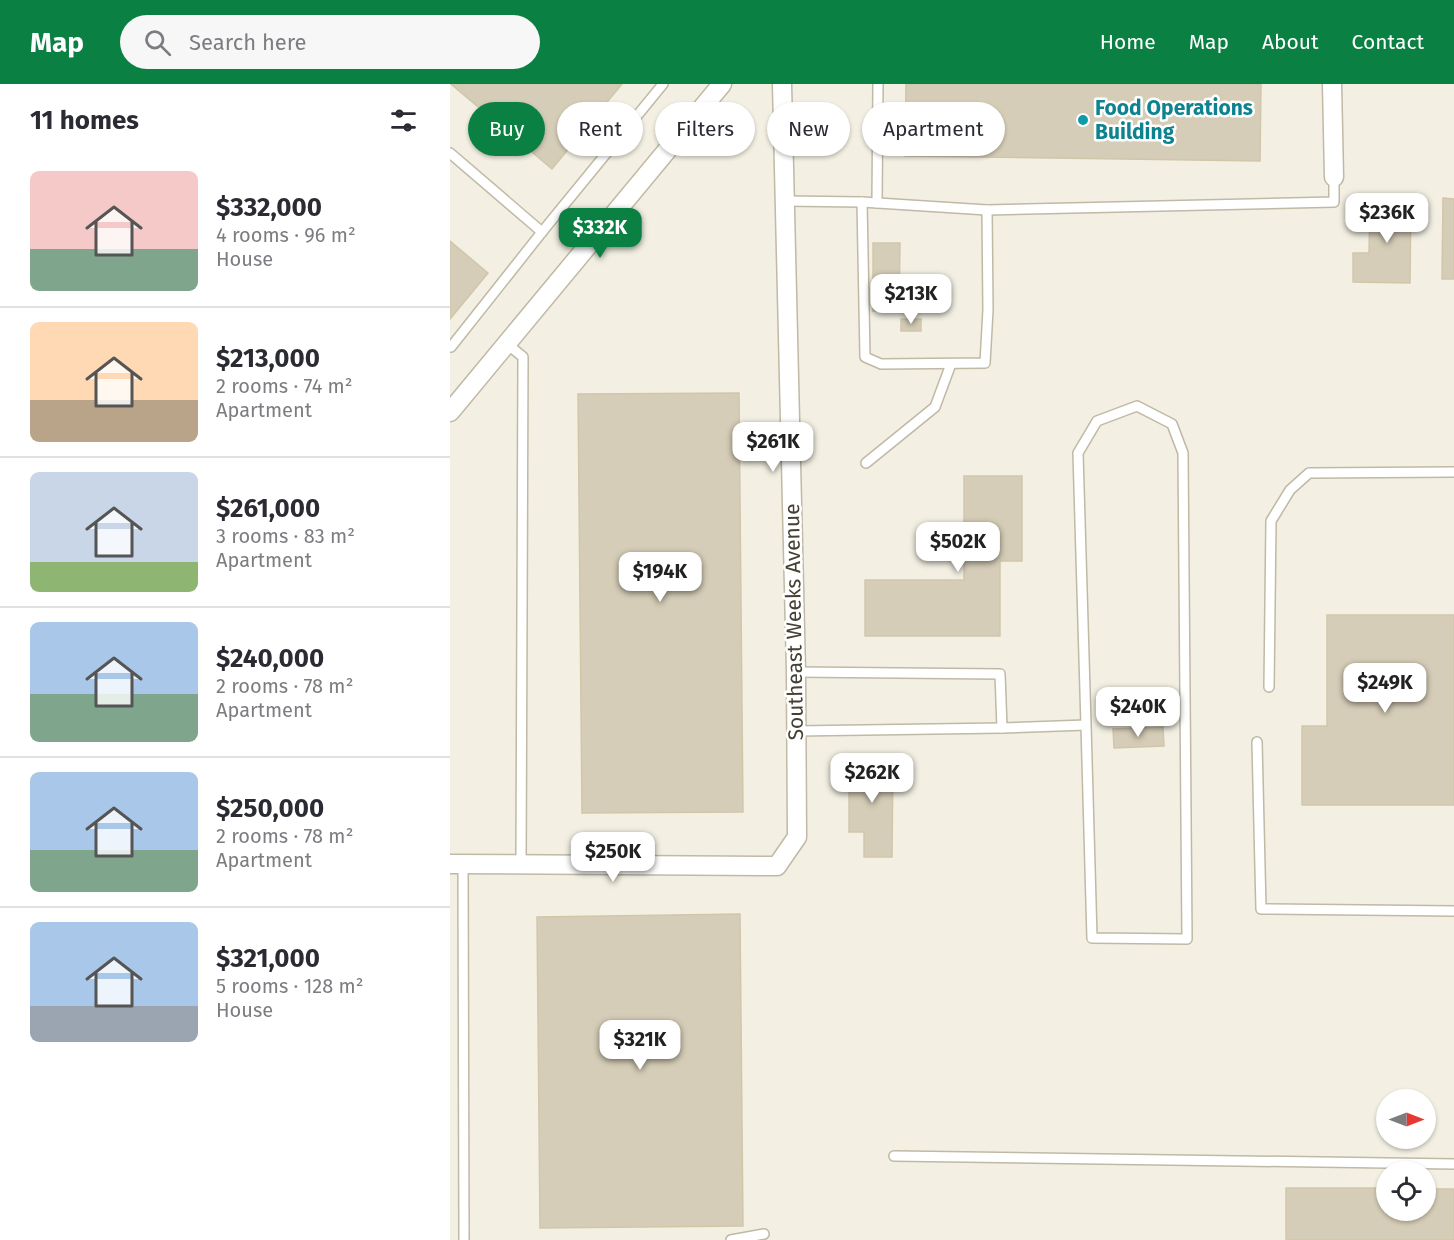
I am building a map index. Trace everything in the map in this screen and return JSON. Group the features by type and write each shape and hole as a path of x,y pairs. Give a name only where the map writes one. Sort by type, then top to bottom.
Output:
{"street":[{"path":"450,412 722,84"},
{"name":"Southeast Weeks Avenue","path":"521,864 777,866 797,837 796,672 782,84"},
{"path":"1332,84 1334,177"},
{"path":"457,864 521,864"}],"lane":[{"path":"452,347 663,84"},
{"path":"877,203 878,84"},
{"path":"450,153 542,232"},
{"path":"785,201 862,202 987,210 1334,202 1334,177"},
{"path":"862,202 865,357 881,364 985,363 988,310 987,210"},
{"path":"506,343 523,357 521,864"},
{"path":"866,463 935,407 951,364"},
{"path":"1137,406 1172,424 1183,453 1187,939 1092,938 1086,725 1078,453 1097,422 1137,406"},
{"path":"1269,687 1271,520 1290,490 1309,473 1454,472"},
{"path":"796,672 1000,674 1002,728"},
{"path":"796,731 1086,725"},
{"path":"1257,742 1261,909 1454,911"},
{"path":"457,864 464,1240"},
{"path":"894,1156 1454,1164"},
{"path":"731,1240 764,1234"}],"building":[{"path":"451,84 622,84 607,102 557,102 557,156 563,156 552,169 537,156 545,156 545,102 472,102"},
{"name":"Food Operations Building","path":"906,84 1261,84 1260,161 905,156 1005,156 1005,102 906,102"},
{"path":"1370,198 1411,198 1410,283 1353,282 1353,253 1369,253"},
{"path":"1443,198 1454,199 1454,279 1442,279"},
{"path":"450,241 488,273 450,319"},
{"path":"873,243 900,243 899,311 873,311"},
{"path":"901,319 921,319 921,331 901,331"},
{"path":"739,393 743,812 582,813 578,394"},
{"path":"964,476 1022,476 1022,561 1000,561 1000,636 865,636 865,580 964,580"},
{"path":"1327,615 1454,615 1454,805 1302,805 1302,726 1327,726"},
{"path":"1163,727 1164,746 1114,748 1113,729"},
{"path":"849,759 893,759 892,857 864,857 864,832 849,832"},
{"path":"740,914 743,1226 540,1228 537,917"},
{"path":"1286,1188 1376,1188 1376,1221 1436,1221 1436,1189 1454,1189 1454,1240 1286,1240"}],"place":[{"name":"Food Operations Building","path":"1083,120"}]}
